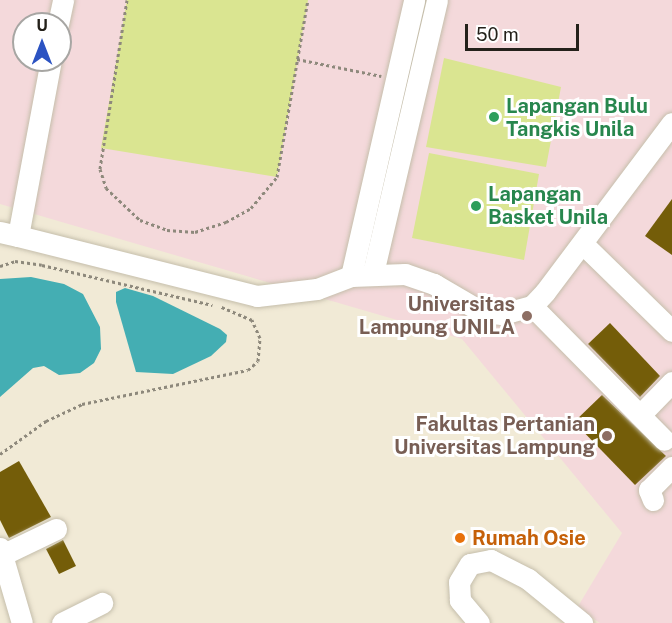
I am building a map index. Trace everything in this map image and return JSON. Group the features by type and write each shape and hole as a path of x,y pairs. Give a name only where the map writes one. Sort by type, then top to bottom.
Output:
{"street":[{"path":"351,276 414,0"},
{"path":"373,273 437,0"},
{"path":"48,72 9,234 257,296 317,289 351,276 373,273 405,274 434,284 482,312 502,314 532,306 584,245 672,123"},
{"path":"396,79 418,83"},
{"path":"584,245 672,331"},
{"path":"532,306 664,440"},
{"path":"640,415 672,382"},
{"path":"653,500 649,490 672,467"},
{"path":"22,623 1,552 56,529"},
{"path":"479,623 460,600 459,582 470,564 491,560 528,579 582,623"},
{"path":"62,623 102,603"}],"path":[{"path":"127,0 100,169 106,188 119,204 140,220 166,230 195,232 226,222 251,208 270,189 277,177 308,0"},
{"path":"297,59 396,79"},
{"path":"0,266 15,261 42,265 240,312 252,320 261,350 258,361 248,370 231,376 101,399 61,412 0,454"}],"shaded area":[{"name":"Universitas Lampung UNILA","path":"0,0 672,0 672,623 600,623 577,608 622,533 462,339 0,204"}],"green space":[{"path":"127,0 308,0 277,177 101,148"},
{"name":"Lapangan Bulu Tangkis Unila","path":"444,58 561,87 546,167 426,147"},
{"name":"Lapangan Basket Unila","path":"429,153 539,174 524,260 412,238"}],"water":[{"path":"31,277 64,284 83,294 100,327 101,349 94,363 80,373 59,375 44,366 33,368 0,397 0,279"},
{"path":"125,288 153,296 220,329 227,335 226,342 211,356 173,374 136,372 116,302 116,292"}],"building":[{"path":"672,199 672,255 645,236"},
{"path":"610,323 660,376 640,397 588,344"},
{"path":"602,395 666,456 635,485 574,422"},
{"path":"19,461 51,517 9,538 0,520 0,472"},
{"path":"63,540 76,566 59,574 46,549"}],"place":[{"name":"Lapangan Bulu Tangkis Unila","path":"494,117"},
{"name":"Lapangan Basket Unila","path":"476,206"},
{"name":"Universitas Lampung UNILA","path":"527,316"},
{"name":"Fakultas Pertanian Universitas Lampung","path":"607,436"},
{"name":"Rumah Osie","path":"460,538"}]}
